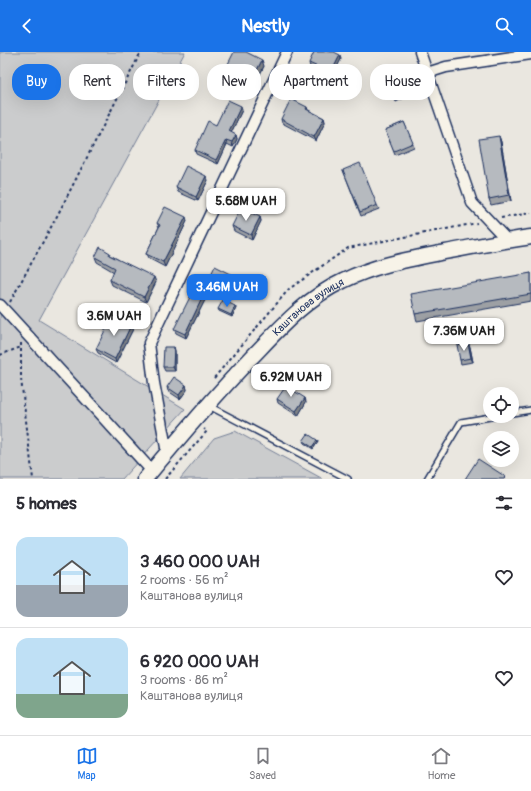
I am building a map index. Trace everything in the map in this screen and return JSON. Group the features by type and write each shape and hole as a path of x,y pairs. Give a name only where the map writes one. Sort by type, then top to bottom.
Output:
{"main road":[{"name":"Каштанова вулиця","path":"149,475 208,406 261,348 305,304 317,295 343,280 394,262 508,240 531,238"}],"street":[{"path":"167,453 154,383 149,343 287,52"},
{"path":"420,52 424,64"},
{"path":"435,70 446,67 531,54"},
{"path":"435,96 472,203 508,240"},
{"path":"3,308 149,475"}],"lane":[{"path":"208,406 348,479"},
{"path":"519,412 531,410"},
{"path":"427,479 461,422 483,418"}],"path":[{"path":"3,308 56,218 141,52"},
{"path":"22,328 21,379 33,479"},
{"path":"0,354 21,347"},
{"path":"165,479 207,431"}],"shaded area":[{"path":"0,52 185,52 178,64 133,64 133,100 159,100 39,320 185,409 122,479 0,479"},
{"path":"235,431 323,479 180,479 214,438"}],"building":[{"path":"234,52 246,52 262,60 260,64 228,64"},
{"path":"314,52 334,52 340,55 336,64 309,63"},
{"path":"228,100 241,106 229,131 236,135 232,142 226,140 216,160 195,150 208,121 216,125"},
{"path":"290,100 307,107 306,109 324,118 314,137 281,119"},
{"path":"404,122 413,143 394,151 385,130"},
{"path":"499,136 509,195 489,199 479,139"},
{"path":"360,163 377,205 360,212 343,170"},
{"path":"186,166 206,176 196,197 176,187"},
{"path":"165,207 186,217 163,262 146,254 160,225 157,223"},
{"path":"241,208 260,217 251,235 232,226"},
{"path":"100,247 110,253 109,255 154,277 144,297 110,280 115,268 95,257"},
{"path":"215,266 233,275 225,291 207,283"},
{"path":"531,273 531,294 415,314 411,294"},
{"path":"194,289 204,294 185,334 174,329"},
{"path":"223,300 235,306 231,315 218,309"},
{"path":"112,316 131,325 115,359 96,349"},
{"path":"468,343 471,358 460,360 457,345"},
{"path":"164,347 174,347 173,367 163,367"},
{"path":"174,377 186,385 179,395 167,387"},
{"path":"286,386 305,398 296,411 277,399"},
{"path":"308,434 317,440 312,447 303,441"},
{"path":"478,459 483,462 483,467 490,467 506,477 504,479 465,479"}]}
